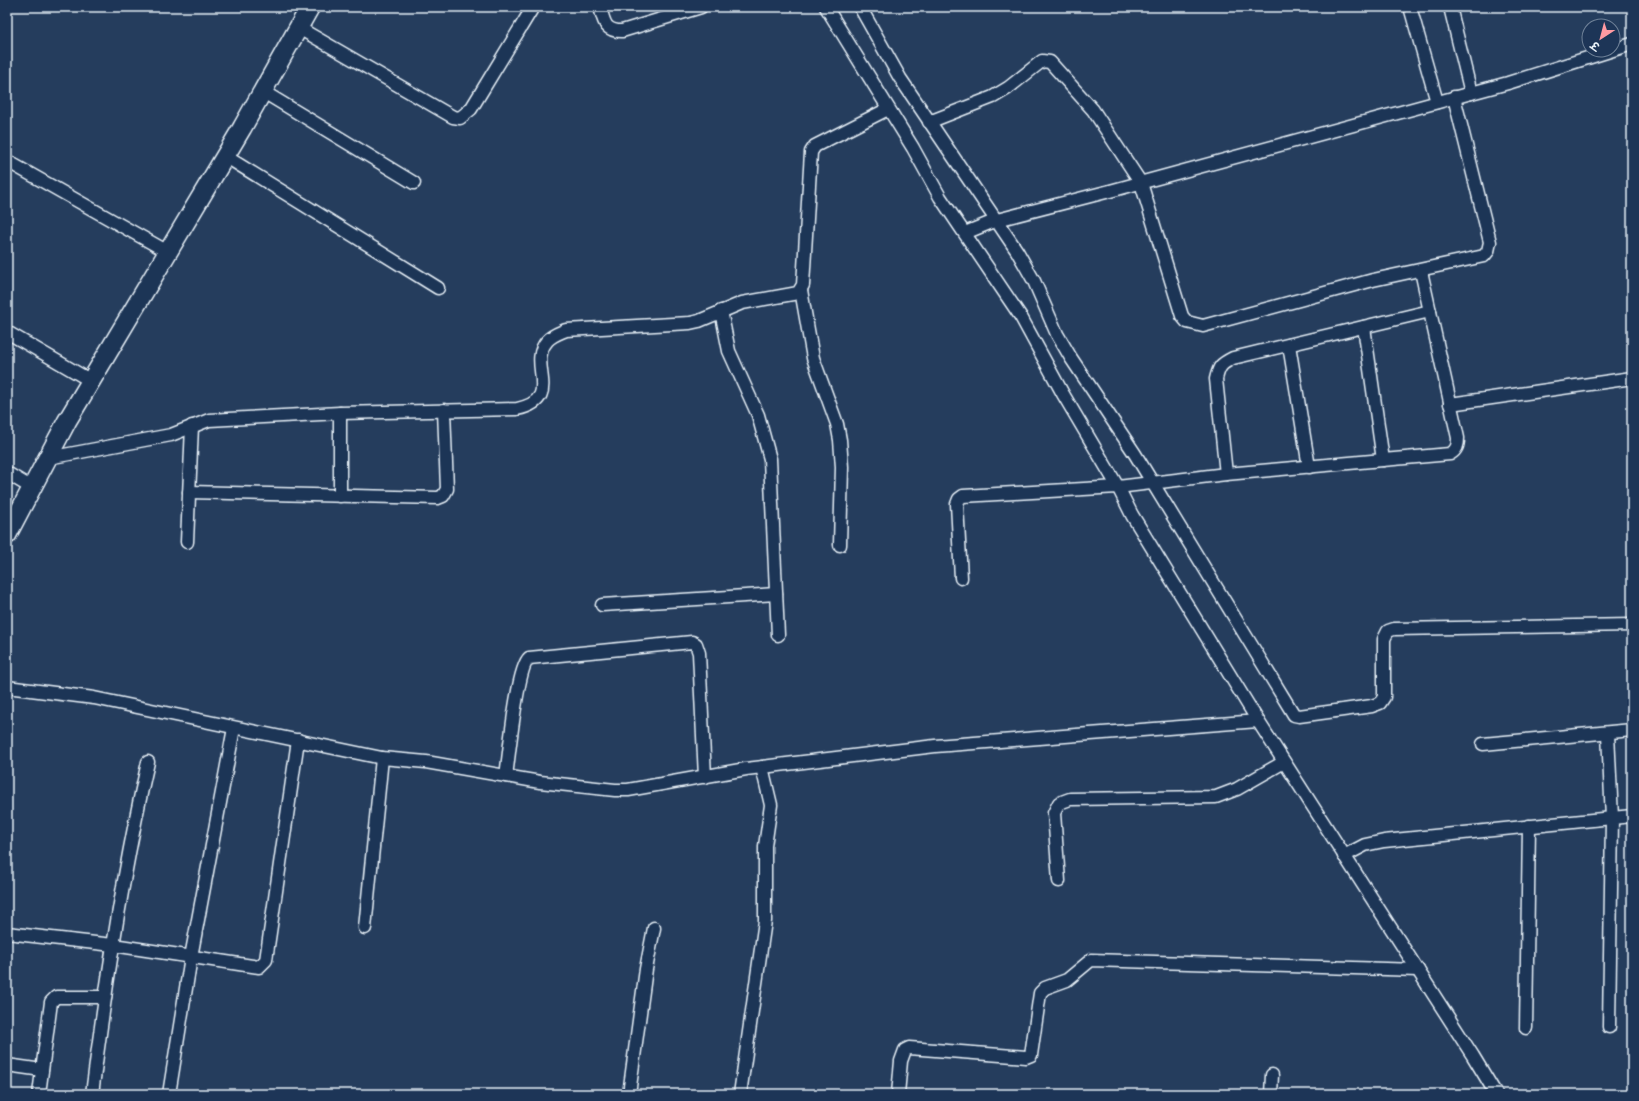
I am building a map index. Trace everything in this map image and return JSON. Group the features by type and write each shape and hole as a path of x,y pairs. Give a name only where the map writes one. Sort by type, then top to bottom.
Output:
{"main road":[{"path":"7,535 91,381 225,156 310,7"}],"street":[{"path":"299,28 453,118 460,118 471,109 533,7"},
{"path":"600,7 604,22 608,28 613,31 622,31 701,7"},
{"path":"826,7 913,148 940,197 1021,317 1063,394 1118,487 1132,515 1258,721 1284,762 1354,851 1418,970 1496,1094"},
{"path":"860,7 900,78 929,122 987,224 1034,281 1057,334 1071,358 1135,454 1142,484 1241,625 1292,712 1297,716 1372,706 1380,703 1384,697 1384,639 1388,631 1394,629 1632,625"},
{"path":"1410,7 1436,102"},
{"path":"1450,7 1471,93"},
{"path":"965,233 987,224 1471,93 1631,48"},
{"path":"929,122 993,97 1008,88 1042,61 1046,61 1093,110 1141,183 1182,316 1187,322 1194,325 1203,326 1373,280 1479,258 1488,251 1490,242 1454,97"},
{"path":"262,91 414,183"},
{"path":"840,545 842,467 840,440 837,424 813,358 801,290 811,152 815,146 888,109"},
{"path":"225,156 438,288"},
{"path":"7,161 168,252"},
{"path":"961,578 957,504 959,499 963,496 1118,487 1226,474 1450,454 1458,445 1458,438 1421,271"},
{"path":"48,458 171,435 209,420 340,413 517,408 531,406 542,392 541,360 546,342 553,335 566,330 690,323 699,321 742,303 794,294 801,290"},
{"path":"721,311 725,339 758,415 770,458 778,635"},
{"path":"1226,474 1216,379 1218,368 1233,358 1430,311"},
{"path":"1364,327 1383,460"},
{"path":"7,332 91,381"},
{"path":"1289,345 1309,467"},
{"path":"1450,404 1632,378"},
{"path":"189,492 438,498 443,496 447,489 444,410"},
{"path":"340,413 340,496"},
{"path":"187,542 192,426"},
{"path":"7,473 32,488"},
{"path":"602,605 776,594"},
{"path":"506,776 518,692 524,663 529,658 692,642 696,644 699,653 705,777"},
{"path":"7,687 94,698 382,758 426,762 506,776 615,790 641,788 762,767 935,746 1258,721"},
{"path":"169,1094 191,957 234,728"},
{"path":"1483,744 1608,734 1632,730"},
{"path":"1608,734 1612,818 1609,1027"},
{"path":"7,933 113,945 256,968 262,965 266,960 298,740"},
{"path":"365,928 382,758"},
{"path":"92,1094 104,997 132,830 148,762"},
{"path":"1059,881 1054,812 1059,803 1070,799 1216,797 1237,789 1284,762"},
{"path":"740,1094 765,927 766,846 771,805 762,767"},
{"path":"1354,851 1384,841 1632,816"},
{"path":"1526,1028 1530,826"},
{"path":"629,1094 646,969 654,928"},
{"path":"898,1094 902,1053 909,1048 1026,1057 1032,1055 1040,993 1045,988 1067,980 1091,960 1418,970"},
{"path":"39,1094 49,1006 53,999 56,997 104,997"},
{"path":"7,1065 42,1070"},
{"path":"1271,1094 1272,1075"}]}
